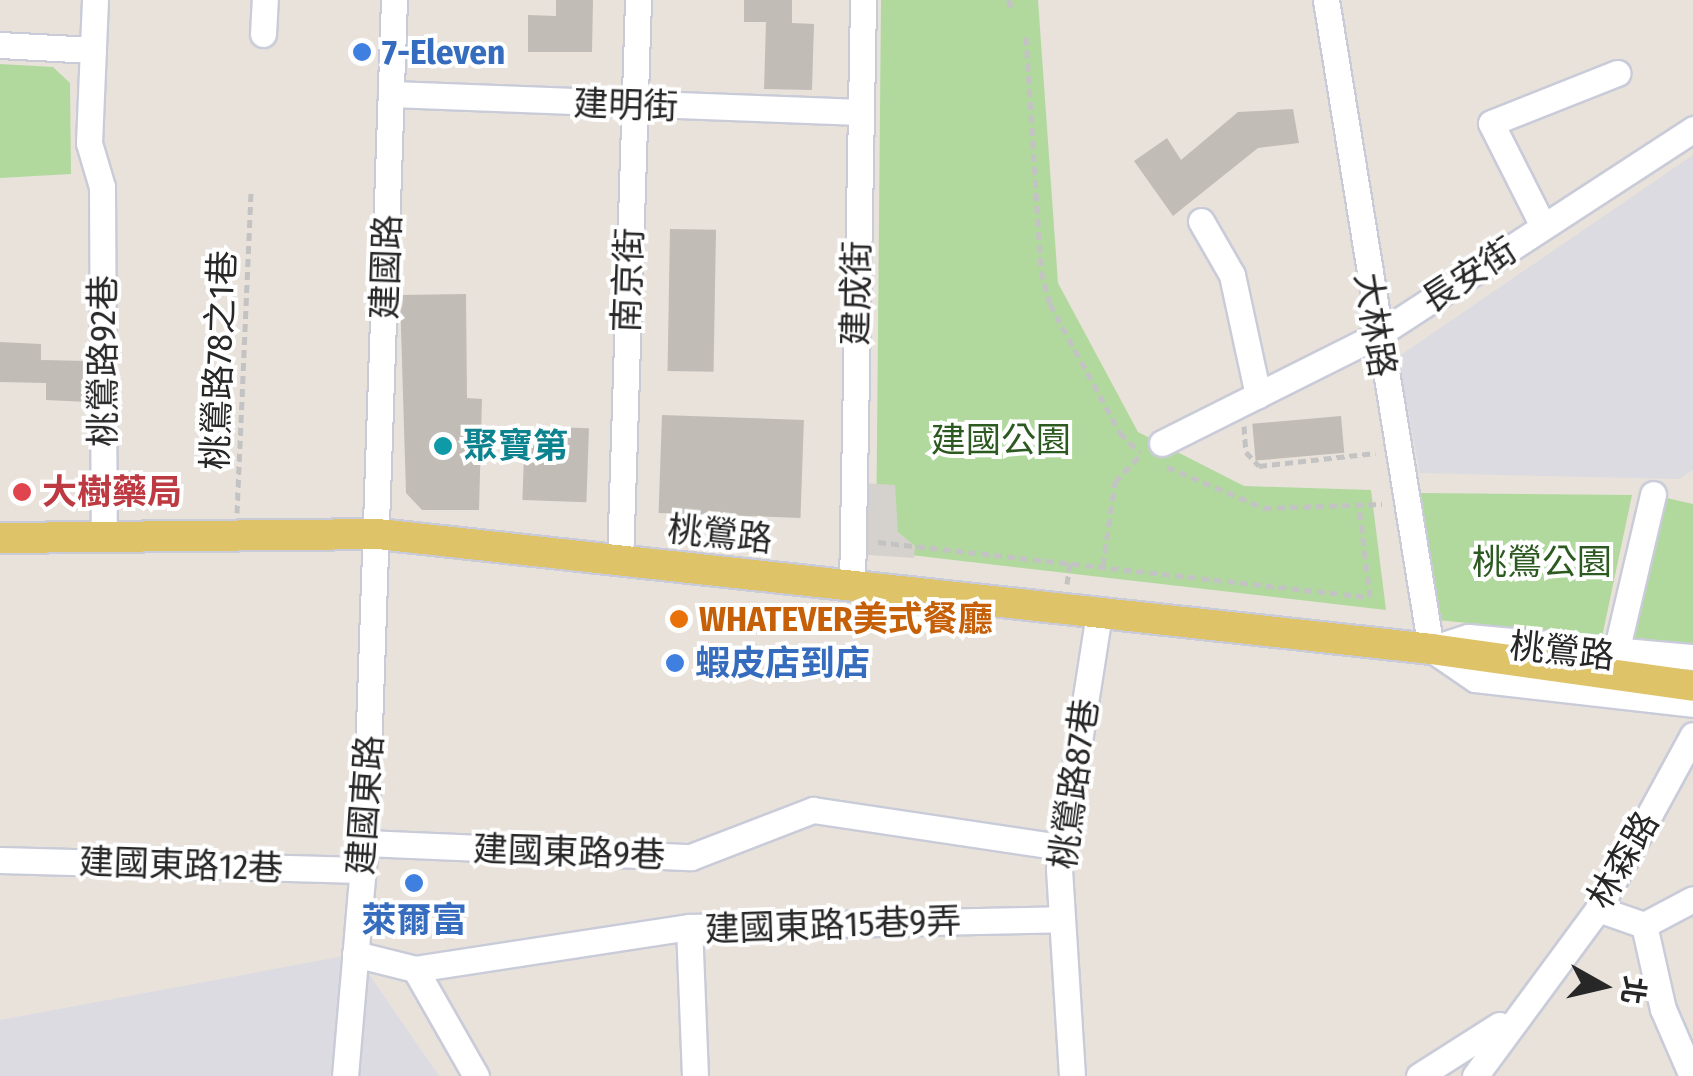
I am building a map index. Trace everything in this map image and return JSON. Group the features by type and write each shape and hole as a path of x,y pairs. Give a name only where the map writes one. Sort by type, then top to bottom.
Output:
{"main road":[{"name":"桃鶯路","path":"0,538 236,532 378,534 1431,649 1476,659 1693,686"}],"street":[{"name":"桃鶯路92巷","path":"95,0 89,143 102,187 104,536"},
{"path":"263,34 265,0"},
{"name":"建國路","path":"378,534 394,0"},
{"name":"南京街","path":"620,561 638,0"},
{"name":"建成街","path":"852,586 863,0"},
{"name":"大林路","path":"1326,0 1376,336 1431,649"},
{"path":"0,45 93,50"},
{"path":"1543,226 1491,123 1617,73"},
{"name":"建明街","path":"392,94 636,107 861,112"},
{"name":"長安街","path":"1152,448 1376,336 1693,129"},
{"path":"1201,221 1237,292 1238,405"},
{"path":"1617,648 1654,494"},
{"name":"建國東路","path":"345,1076 365,844 378,534"},
{"name":"桃鶯路87巷","path":"1072,1076 1062,919 1062,846 1100,613"},
{"name":"桃鶯路","path":"1431,649 1468,637 1693,657"},
{"name":"桃鶯路","path":"1431,649 1475,680 1693,704"},
{"name":"林森路","path":"1474,1076 1512,1016 1598,909 1693,735"},
{"name":"建國東路9巷","path":"365,844 691,857 813,810 1062,846"},
{"name":"建國東路12巷","path":"0,860 361,870"},
{"path":"1598,909 1644,925 1693,899"},
{"name":"建國東路15巷9弄","path":"696,1076 689,927 1062,919"},
{"path":"1644,925 1663,1009 1692,1076"},
{"path":"355,954 416,969 689,927"},
{"path":"416,969 476,1076"},
{"path":"1419,1076 1512,1016"}],"path":[{"path":"1008,0 1012,8"},
{"path":"1026,37 1040,271 1050,304 1120,434 1264,508 1405,502"},
{"name":"桃鶯路78之1巷","path":"236,532 251,191"},
{"path":"1238,405 1246,452 1258,466 1396,449"},
{"path":"1103,566 1115,482 1152,448"},
{"path":"860,540 1370,597 1358,506"}],"shaded area":[{"path":"1693,155 1693,470 1679,479 1420,473 1398,357"},
{"path":"863,483 895,485 898,532 915,546 914,558 868,555 861,541"},
{"path":"355,954 439,1076 0,1076 0,1020"}],"green space":[{"name":"建國公園","path":"881,0 1038,0 1058,283 1138,432 1244,486 1371,490 1386,610 876,551"},
{"path":"0,64 53,67 70,83 71,174 0,178"},
{"name":"桃鶯公園","path":"1419,493 1632,495 1602,637 1438,620"},
{"path":"1662,497 1693,504 1693,645 1628,638"}],"building":[{"path":"556,0 593,0 592,52 528,52 528,15 556,16"},
{"path":"744,0 792,0 792,23 814,24 812,90 764,89 766,22 744,22"},
{"path":"1293,109 1299,143 1258,148 1173,216 1134,161 1167,138 1181,160 1238,112"},
{"path":"670,229 716,230 714,372 668,371"},
{"path":"466,294 467,398 482,399 479,510 422,510 406,493 400,295"},
{"path":"0,342 41,344 41,360 87,361 87,402 46,400 46,383 0,382"},
{"path":"662,415 804,420 800,518 659,513"},
{"path":"1341,416 1344,453 1256,461 1252,424"},
{"path":"525,426 589,428 586,502 522,500"}],"place":[{"name":"7-Eleven","path":"362,52"},
{"name":"聚寶第","path":"443,446"},
{"name":"大樹藥局","path":"22,492"},
{"name":"WHATEVER美式餐廳","path":"679,619"},
{"name":"蝦皮店到店","path":"675,663"},
{"name":"萊爾富","path":"414,883"}]}
